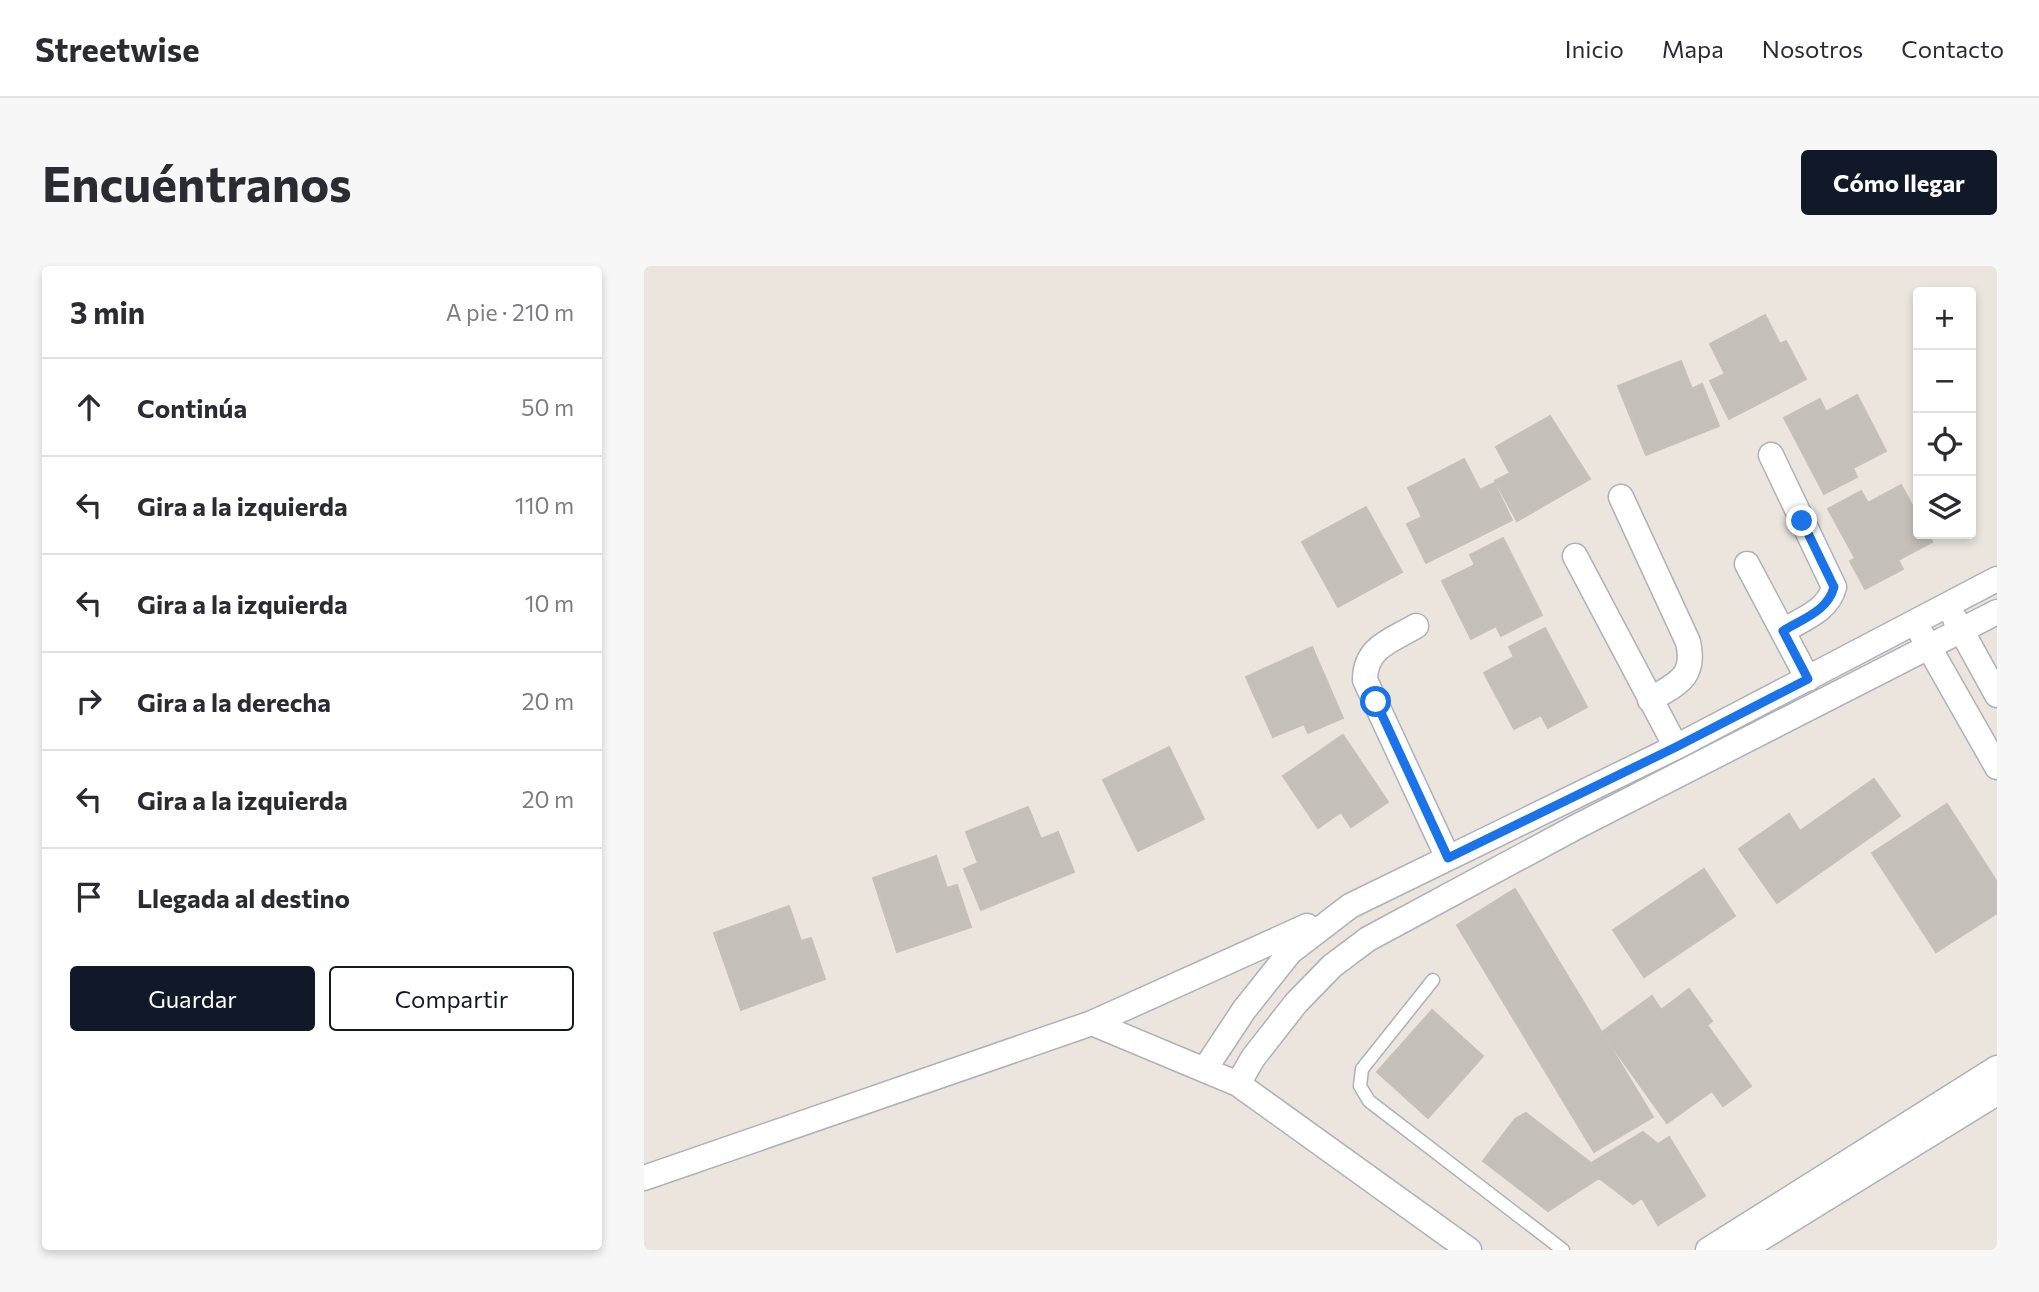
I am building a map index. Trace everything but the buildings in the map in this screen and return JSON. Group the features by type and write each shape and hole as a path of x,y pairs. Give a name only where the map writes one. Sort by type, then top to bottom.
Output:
{"street":[{"path":"1771,455 1834,587 1831,599 1823,607 1783,631"},
{"path":"1621,497 1688,642 1692,659 1688,673 1677,684 1650,700"},
{"path":"1575,556 1676,747"},
{"path":"1748,564 1808,679"},
{"path":"644,1178 1092,1023 1350,906 1676,747 1997,579"},
{"path":"1947,605 1997,695"},
{"path":"1238,1084 1253,1058 1296,1003 1332,966 1368,939 1578,826 1997,612"},
{"path":"1915,622 1997,767"},
{"path":"1416,626 1372,652 1365,664 1365,680 1448,858"},
{"path":"1205,1069 1244,1010 1290,952 1350,906"},
{"path":"1092,1023 1238,1084 1469,1250"},
{"path":"1708,1250 1997,1068"},
{"path":"1742,1250 1997,1093"}],"lane":[{"path":"1433,980 1362,1069 1360,1086 1369,1101 1563,1250"}],"route":[{"path":"1376,702 1448,858 1676,747 1808,679 1783,631 1823,607 1831,599 1834,587 1802,521"}]}
